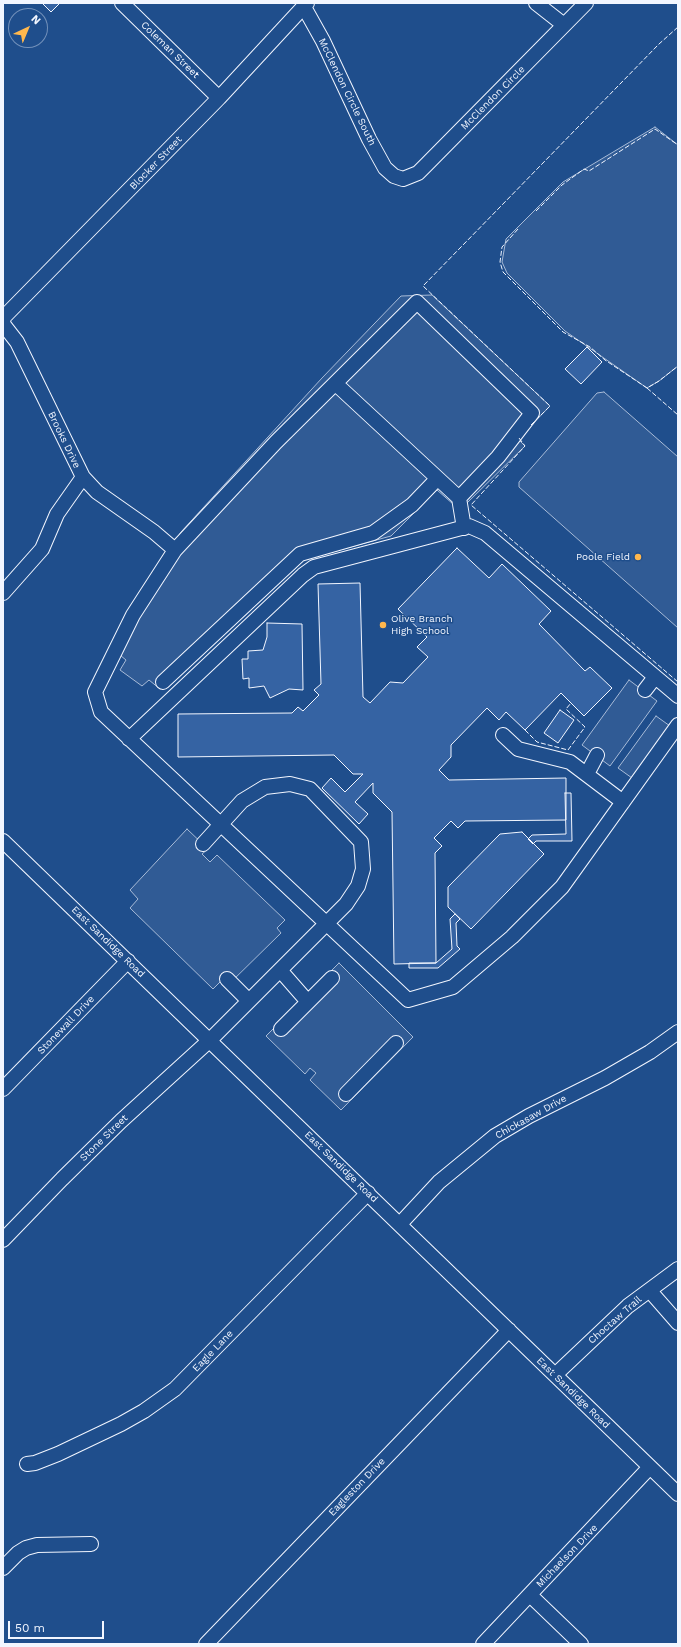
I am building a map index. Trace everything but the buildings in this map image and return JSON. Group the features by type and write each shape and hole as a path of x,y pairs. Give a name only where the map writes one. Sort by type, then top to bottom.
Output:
{"street":[{"name":"Coleman Street","path":"122,3 219,98"},
{"path":"536,3 564,25"},
{"name":"McClendon Circle","path":"393,175 403,179 409,178 426,165 586,3"},
{"name":"Blocker Street","path":"3,320 219,98 306,5"},
{"name":"McClendon Circle South","path":"306,5 369,139 385,168 393,175"},
{"path":"459,498 498,458 532,413 417,302 276,442 176,550 133,615 96,692 100,712 408,1000 453,987 512,937 562,887 678,725"},
{"name":"Brooks Drive","path":"3,320 17,342 83,477 97,492 154,532 176,550"},
{"path":"336,384 459,498 464,528"},
{"path":"3,593 42,549 56,514 83,477"},
{"path":"163,682 300,554 373,533 412,505 437,479"},
{"path":"129,740 303,575 314,568 469,526 485,533 678,696"},
{"path":"645,690 655,677"},
{"path":"503,735 518,749 570,762 623,802"},
{"path":"587,774 597,755"},
{"name":"Stone Street","path":"3,1240 120,1122 210,1040 346,904 358,886 363,869 361,842 310,789 290,784 265,787 242,801 203,844"},
{"name":"East Sandidge Road","path":"3,841 128,960 678,1494"},
{"name":"Stonewall Drive","path":"3,1089 128,960"},
{"path":"280,970 308,1002"},
{"path":"281,1029 332,978"},
{"path":"227,979 249,1001"},
{"name":"Chickasaw Drive","path":"400,1224 439,1182 495,1136 529,1116 605,1078 650,1052 678,1032"},
{"path":"346,1094 396,1043"},
{"name":"Eagle Lane","path":"27,1464 35,1463 58,1454 121,1424 144,1411 175,1389 368,1193"},
{"name":"Choctaw Trail","path":"555,1375 617,1316 678,1269"},
{"path":"650,1291 678,1323"},
{"name":"Eagleston Drive","path":"206,1644 509,1330"},
{"name":"Michaelson Drive","path":"483,1644 650,1467"},
{"path":"3,1568 18,1553 26,1548 37,1545 91,1544"},
{"path":"530,1595 581,1644"}],"shaded area":[{"path":"655,127 678,145 678,366 659,381 647,388 565,331 507,273 502,262 506,239 563,182"},
{"path":"432,295 550,406 518,439 525,446 467,503 453,504 437,490 391,536 303,560 168,686 160,689 149,680 142,686 120,670 126,660 110,647 181,532 322,378 401,296"},
{"name":"Poole Field","path":"604,392 678,457 678,628 519,487 519,482 597,393"},
{"path":"629,680 657,701 610,766 582,745"},
{"path":"656,716 677,731 639,783 618,768"},
{"path":"187,829 208,849 202,854 210,862 217,855 285,920 277,928 281,933 226,987 220,982 213,989 130,908 138,899 130,890"},
{"path":"339,963 413,1037 341,1110 310,1080 316,1073 310,1068 305,1074 266,1036"}],"fence":[{"path":"531,425 550,406 423,286 659,44 678,27"},
{"path":"536,211 562,185 584,169 589,171 655,129 678,145"},
{"path":"518,229 502,247 500,262 503,272 563,332 590,347 605,360 647,388 659,381 678,366"},
{"path":"647,388 678,415"},
{"path":"519,438 525,446 471,505 678,682"},
{"path":"525,730 537,742 568,750 585,727 566,709 571,703"}],"place":[{"name":"Poole Field","path":"638,557"},
{"name":"Olive Branch High School","path":"383,625"}]}
